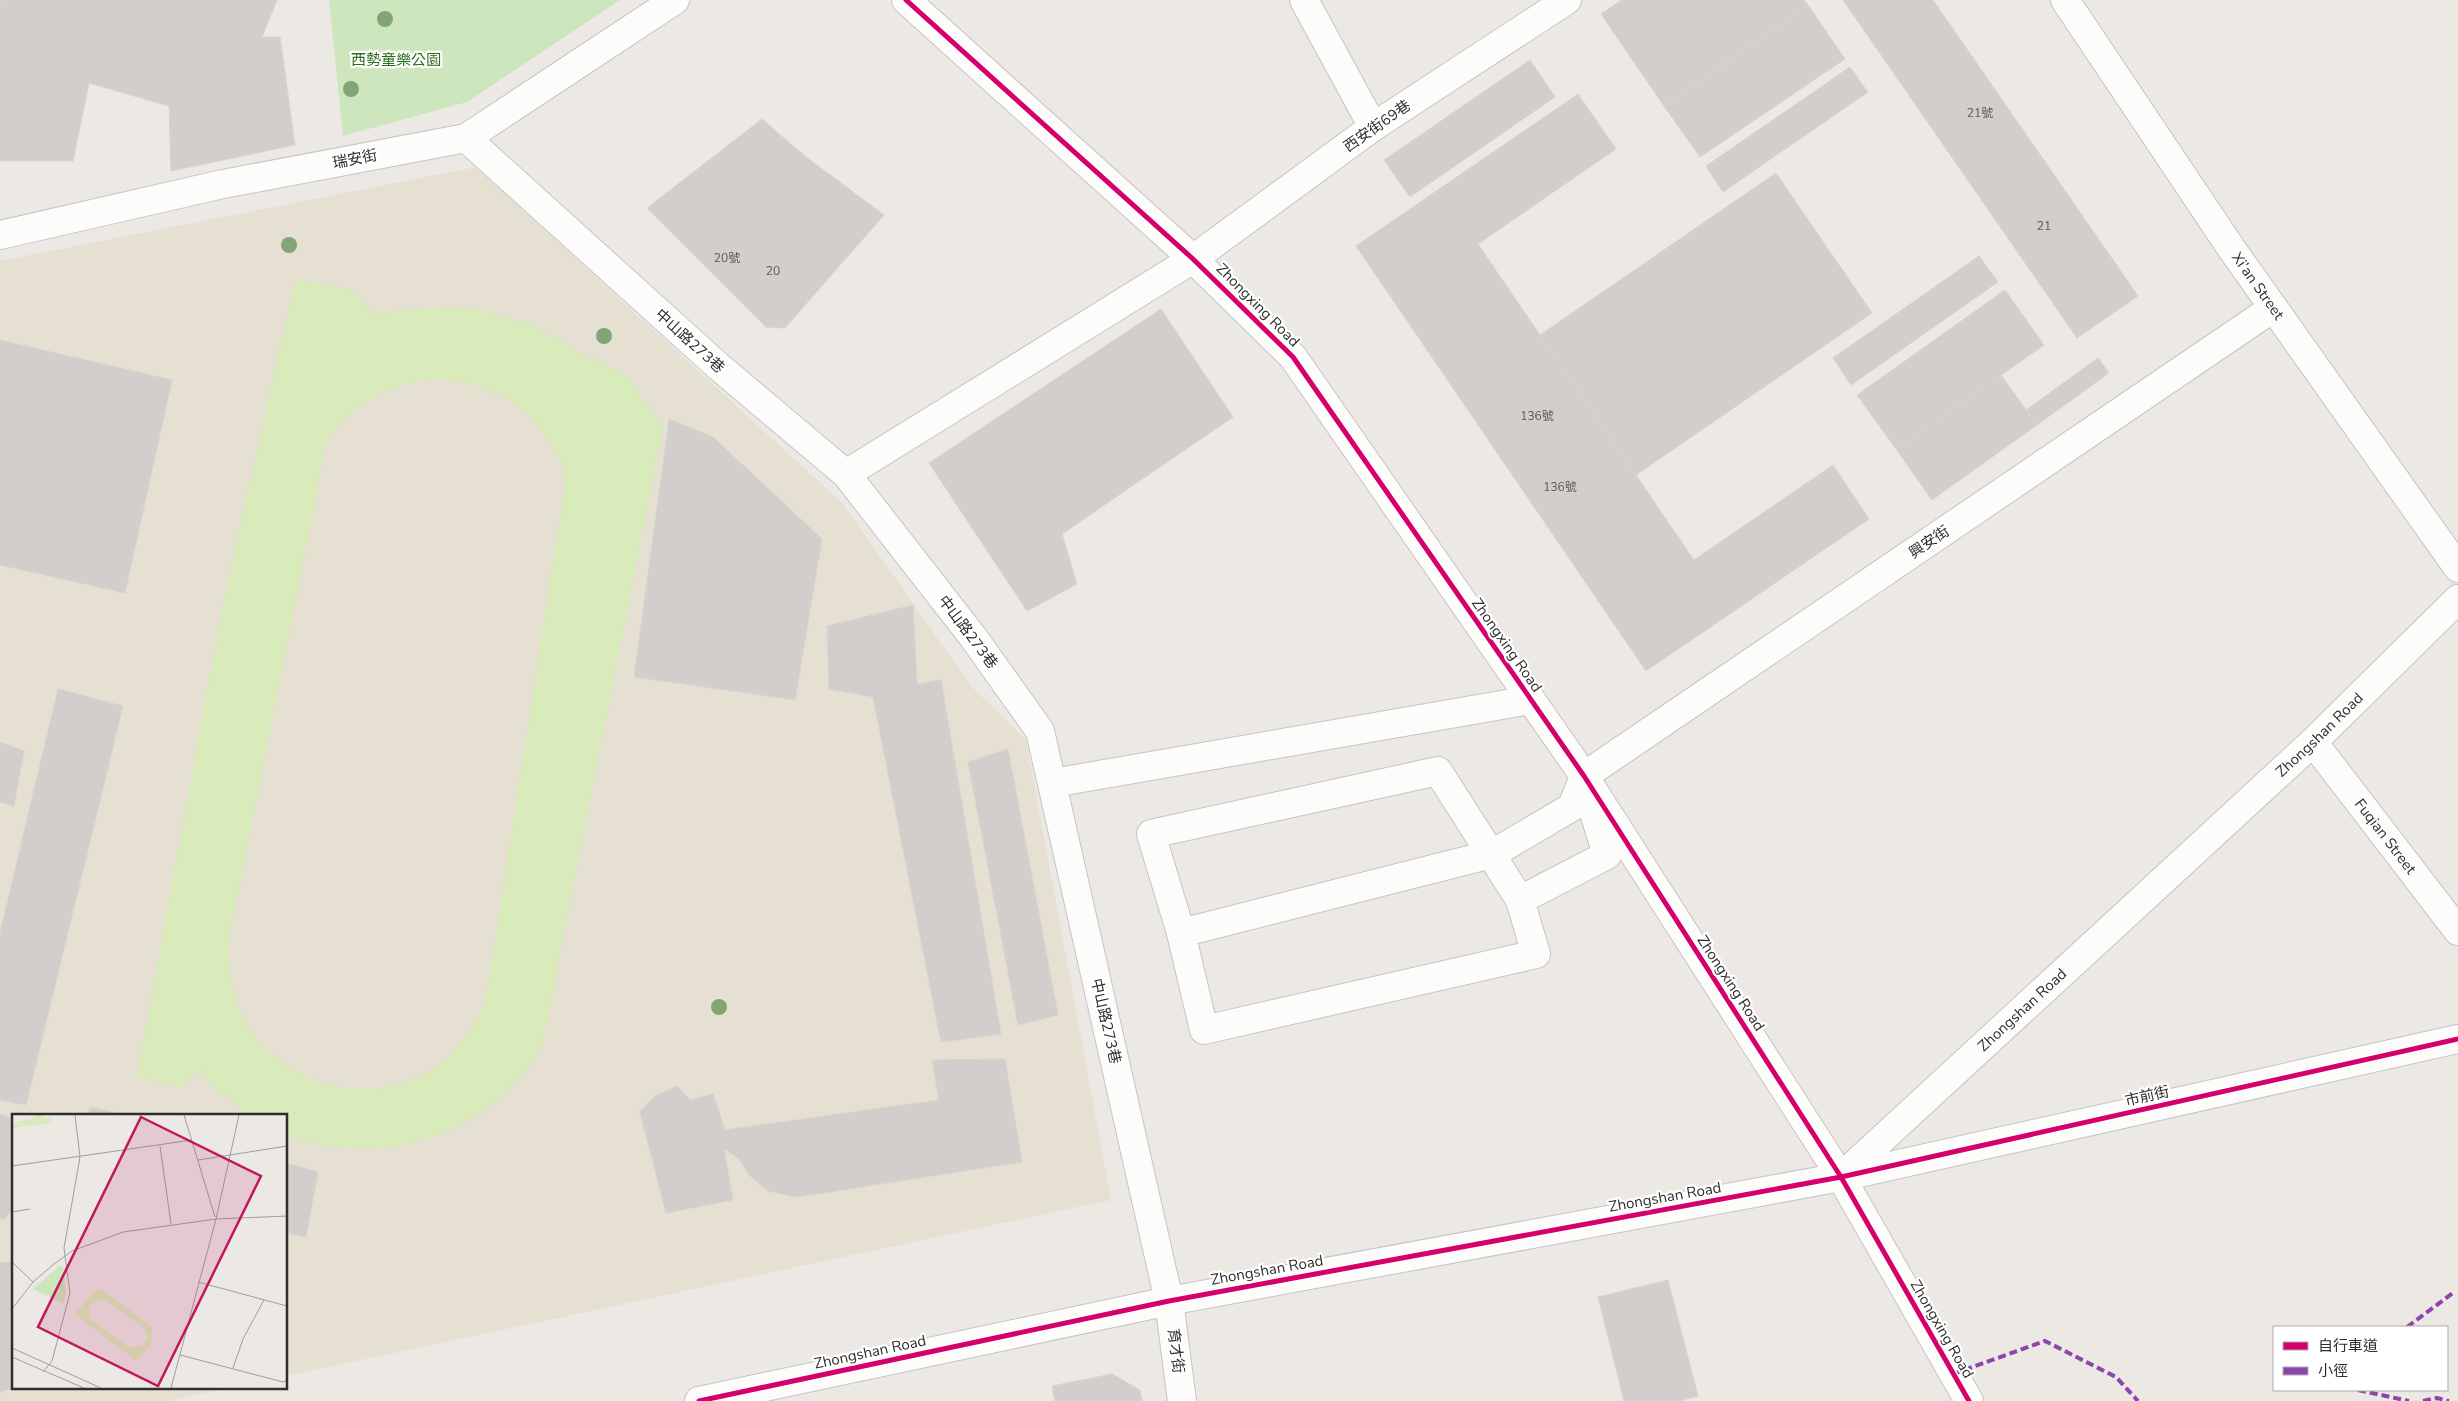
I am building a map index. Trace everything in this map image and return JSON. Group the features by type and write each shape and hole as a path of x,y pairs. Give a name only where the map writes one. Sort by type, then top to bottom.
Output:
{"street":[{"name":"瑞安街","path":"0,235 223,184 466,138 675,0"},
{"name":"Zhongxing Road","path":"906,0 1193,258 1293,358 1584,776 1841,1178 1969,1401"},
{"path":"1304,0 1373,127"},
{"name":"Xi’an Street","path":"2065,0 2231,248 2458,568"},
{"name":"西安街69巷","path":"846,474 1193,258 1373,127 1561,2"},
{"name":"中山路273巷","path":"466,138 718,366 846,474 973,637 1040,731 1169,1301"},
{"name":"興安街","path":"1584,776 2274,308"},
{"name":"Zhongshan Road","path":"699,1401 1169,1301 1841,1178 2313,742 2458,599"},
{"path":"1053,783 1530,700"},
{"name":"Fuqian Street","path":"2313,742 2458,931"},
{"path":"1438,772 1492,854 1520,900 1536,954 1204,1030 1180,933 1151,834 1438,772"},
{"path":"1180,933 1492,854 1572,807 1584,776"},
{"path":"1520,900 1607,855 1584,776"},
{"name":"市前街","path":"1841,1178 2458,1039"},
{"name":"育才街","path":"1169,1301 1182,1401"}],"shaded area":[{"path":"476,167 843,504 971,686 1026,740 1111,1200 288,1376 288,1114 12,1114 12,1388 227,1388 167,1401 0,1401 0,261"}],"green space":[{"name":"西勢童樂公園","path":"329,0 620,0 467,102 343,136"},
{"path":"295,280 351,289 374,314 425,308 467,307 534,325 580,353 627,375 663,427 542,1047 523,1074 501,1097 453,1129 427,1139 399,1146 370,1149 342,1148 313,1143 288,1135 288,1114 248,1114 218,1091 198,1069 180,1088 137,1076 222,608","holes":["431,379 478,387 498,394 516,404 531,418 545,434 566,477 485,1005 470,1031 452,1054 436,1067 412,1080 386,1087 359,1089 332,1085 306,1076 282,1063 262,1045 246,1023 237,1004 230,975 228,945 327,440 361,406 373,398 399,387"]}],"building":[{"path":"0,0 277,0 262,37 280,37 295,145 171,171 169,106 89,83 73,161 0,161"},
{"path":"1622,0 1804,0 1808,5 1664,106 1601,14"},
{"path":"1843,0 1933,0 2138,296 2077,338"},
{"path":"1808,5 1845,59 1700,157 1664,106"},
{"path":"1530,60 1555,97 1410,197 1384,160"},
{"path":"1850,67 1868,92 1723,192 1706,166"},
{"path":"1578,94 1616,149 1478,244 1694,560 1833,465 1869,519 1646,671 1356,246"},
{"path":"762,119 806,157 884,215 785,328 766,327 647,208"},
{"path":"1776,173 1872,313 1636,475 1540,335"},
{"path":"1979,256 1998,282 1851,385 1833,358"},
{"path":"2005,290 2044,345 1896,449 1857,395"},
{"path":"1161,309 1233,417 1062,534 1077,584 1027,611 929,463"},
{"path":"0,340 172,380 125,593 0,565"},
{"path":"2098,358 2109,373 2037,425 2026,410"},
{"path":"2001,375 2037,425 1932,500 1896,449"},
{"path":"669,419 713,437 822,539 795,700 634,677"},
{"path":"913,605 917,684 941,680 1001,1034 941,1042 873,697 829,689 827,626"},
{"path":"58,689 123,706 26,1105 0,1100 0,933"},
{"path":"0,742 24,751 14,806 0,802"},
{"path":"1008,749 1058,1015 1018,1025 968,762"},
{"path":"1005,1059 1022,1162 797,1197 768,1191 749,1175 740,1160 724,1148 733,1200 666,1213 640,1112 655,1096 677,1086 690,1100 713,1094 725,1130 939,1100 932,1060"},
{"path":"90,1107 122,1114 88,1114"},
{"path":"0,1114 12,1118 12,1209 5,1219 0,1219"},
{"path":"288,1164 318,1172 306,1237 288,1233"},
{"path":"12,1261 12,1388 14,1388 0,1392 0,1263"},
{"path":"1668,1280 1698,1396 1679,1401 1624,1401 1598,1297"},
{"path":"1112,1374 1140,1390 1142,1401 1055,1401 1052,1386"}],"marked path":[{"path":"2408,1326 2453,1293"},
{"path":"1953,1374 2045,1341 2116,1377 2138,1401"},
{"path":"2363,1391 2409,1401"},
{"path":"2423,1401 2437,1398 2449,1401"}],"cycle path":[{"path":"906,0 1193,259 1293,357 1584,776 1841,1177 1969,1401"},
{"path":"699,1401 1169,1301 1841,1177 2458,1039"}]}
